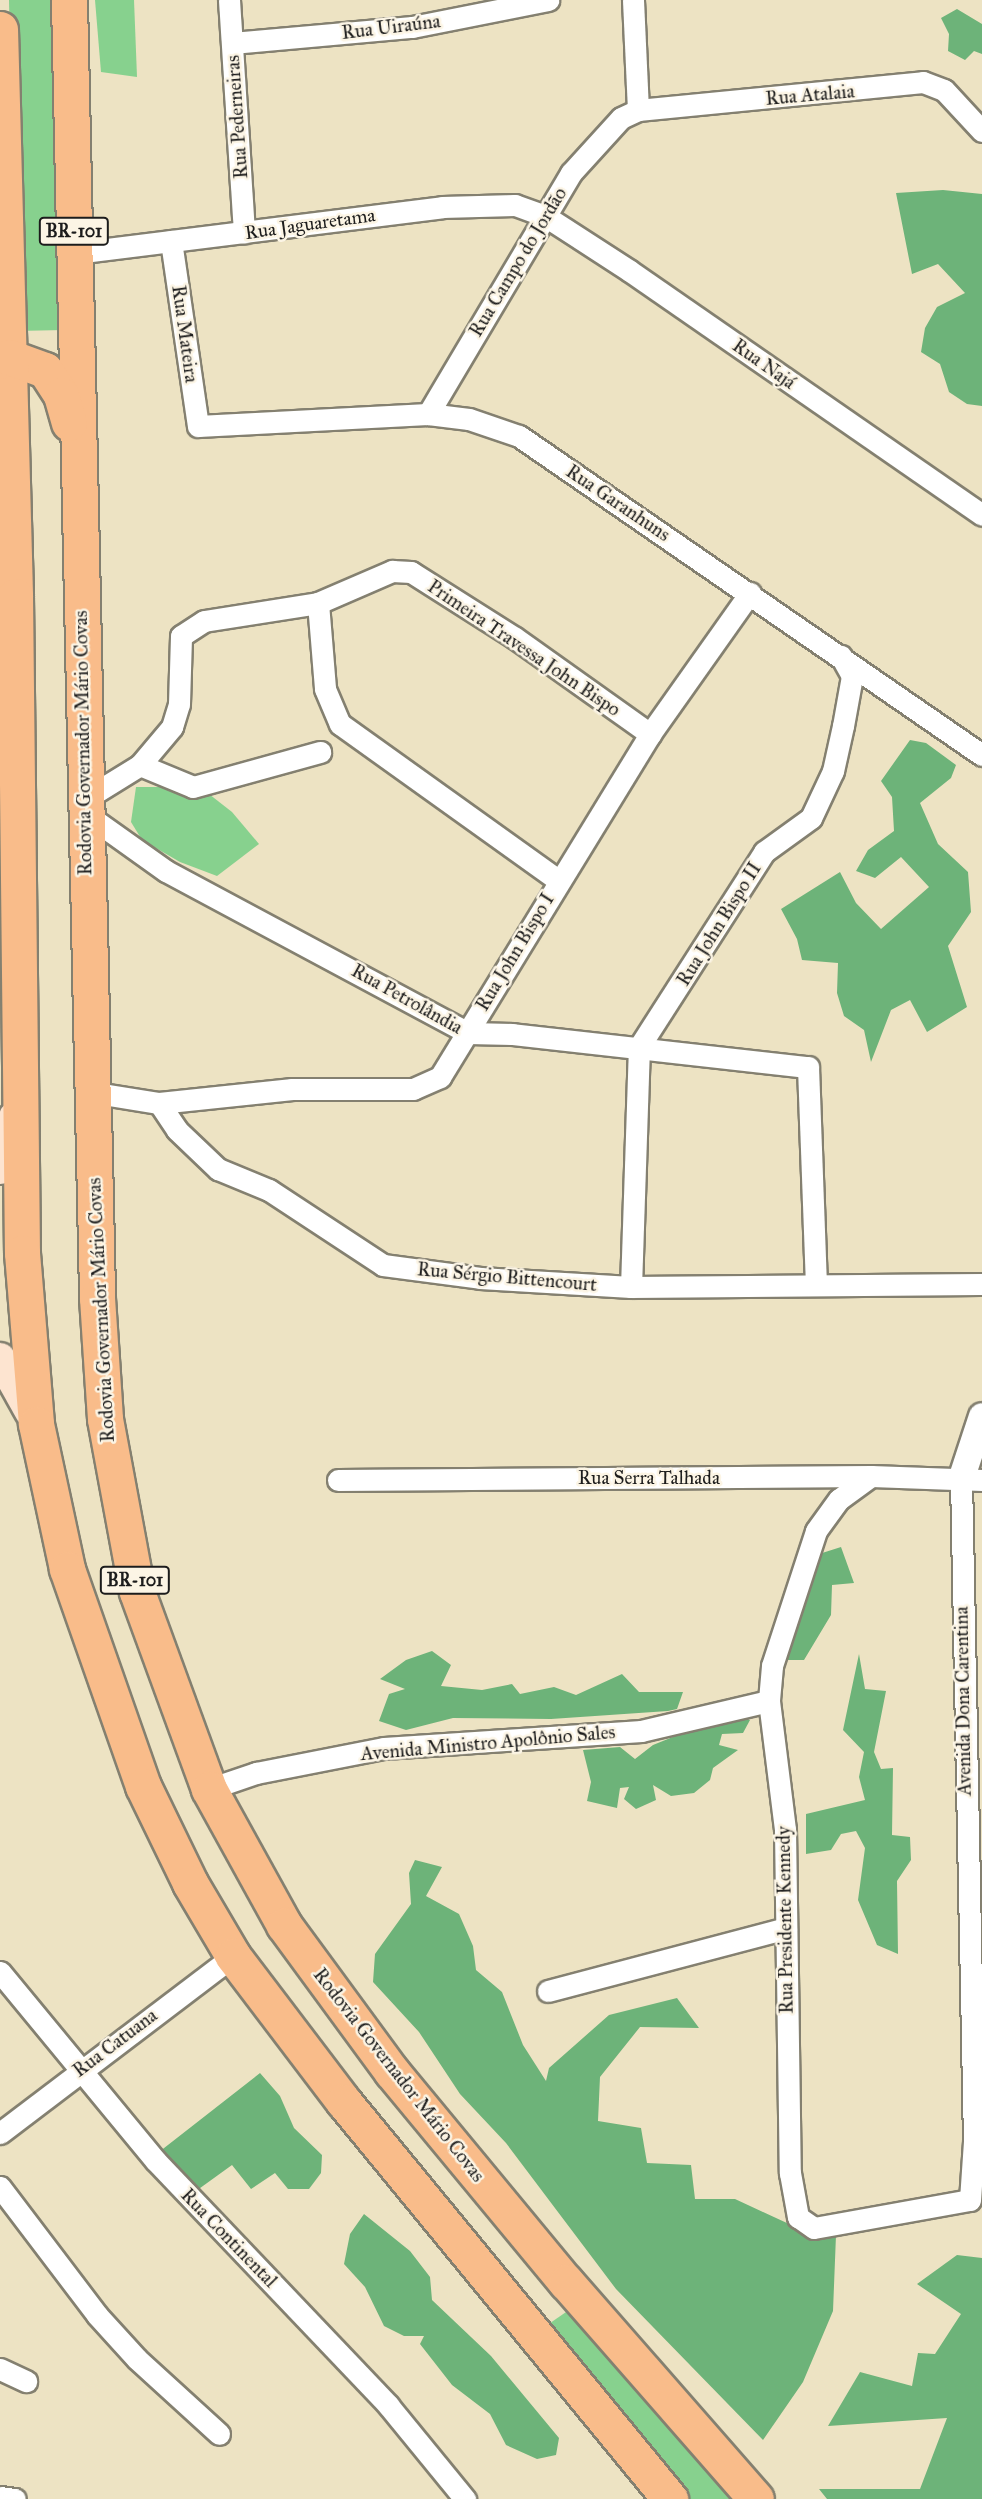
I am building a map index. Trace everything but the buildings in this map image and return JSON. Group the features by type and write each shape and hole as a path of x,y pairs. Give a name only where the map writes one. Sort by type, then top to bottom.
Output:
{"highway":[{"name":"Rodovia Governador Mário Covas","path":"69,0 90,1092 100,1357 115,1488 137,1592 209,1789 284,1925 335,2000 565,2282 756,2499"},
{"name":"BR-101","path":"0,29 18,841 22,1253 36,1424 67,1569 110,1699 166,1835 233,1956 344,2102 670,2499"},
{"path":"6,350 17,344 42,352 67,343 76,332"},
{"path":"6,350 27,360 54,380 65,405 77,462"},
{"path":"0,799 18,841"}],"main road":[{"path":"0,1169 22,1082"},
{"path":"0,1358 11,1371 36,1424"}],"street":[{"name":"Rua Pederneiras","path":"229,0 244,233"},
{"name":"Rua Uiraúna","path":"232,43 412,27 548,0"},
{"path":"629,114 633,0"},
{"name":"Rua Atalaia","path":"629,114 923,82 944,90 982,131"},
{"name":"Rua Campo do Jordão","path":"428,414 545,216 589,148 629,114"},
{"name":"Rua Jaguaretama","path":"75,253 442,207 515,205 545,216"},
{"name":"Rua Najá","path":"545,216 982,515"},
{"name":"Rua Mateira","path":"171,242 198,426"},
{"name":"Rua Garanhuns","path":"198,426 428,414 469,419 519,436 982,755"},
{"name":"Primeira Travessa John Bispo","path":"140,765 172,727 178,704 181,636 204,621 318,603 377,575 411,572 514,638 650,734"},
{"name":"Rua John Bispo I","path":"159,1103 292,1089 413,1088 440,1077 558,880 650,734 750,593"},
{"path":"318,603 325,689 340,724 558,880"},
{"name":"Rua John Bispo II","path":"639,1047 764,852 811,818 833,771 845,715 852,676 841,656"},
{"path":"86,807 140,765 193,787 320,752"},
{"name":"Rua Petrolândia","path":"86,807 166,871 468,1033 639,1047 808,1067 816,1283"},
{"path":"631,1287 639,1047"},
{"path":"90,1092 159,1103"},
{"name":"Rua Sérgio Bittencourt","path":"159,1103 177,1130 218,1169 300,1209 373,1262 480,1278 631,1287 816,1283 982,1284"},
{"name":"Avenida Dona Carentina","path":"970,2200 978,2144 971,1480 982,1416"},
{"name":"Rua Serra Talhada","path":"338,1480 871,1476 971,1480"},
{"name":"Rua Presidente Kennedy","path":"871,1476 839,1499 816,1531 772,1666 769,1700 785,1829 790,2173 799,2217 814,2228 970,2200"},
{"name":"Avenida Ministro Apolônio Sales","path":"209,1789 256,1773 384,1748 641,1731 769,1700"},
{"path":"548,1992 786,1928"},
{"name":"Rua Catuana","path":"0,2133 82,2067 233,1956"},
{"name":"Rua Continental","path":"0,1972 82,2067 156,2161 388,2405 465,2499"},
{"path":"0,2188 97,2315 136,2359 219,2434"},
{"path":"0,2368 26,2381"},
{"path":"0,2497 15,2499"}],"green space":[{"path":"9,0 58,0 64,330 16,331"},
{"path":"95,0 134,0 137,77 101,72"},
{"path":"957,9 982,24 982,54 974,51 965,60 948,51 949,34 941,18"},
{"path":"943,190 982,194 982,406 967,404 949,392 940,364 921,352 925,328 937,307 965,293 938,264 912,274 896,193"},
{"path":"910,740 926,743 956,765 951,778 920,803 938,844 968,872 971,912 948,946 967,1007 927,1032 910,1000 891,1010 871,1062 864,1030 844,1016 837,993 838,963 802,960 797,939 781,909 840,872 856,903 881,929 929,887 901,857 875,878 856,871 868,850 894,831 892,797 881,781"},
{"path":"136,787 200,787 232,812 259,844 217,876 180,862 142,840 131,822"},
{"path":"841,1547 854,1583 832,1585 831,1615 804,1660 786,1660 819,1554"},
{"path":"432,1651 451,1665 441,1686 482,1690 512,1684 520,1694 554,1687 576,1695 622,1674 639,1692 683,1692 677,1709 668,1711 551,1719 453,1718 406,1730 379,1721 389,1694 405,1689 380,1679 406,1660"},
{"path":"859,1654 865,1689 886,1691 874,1752 881,1769 893,1768 892,1835 910,1837 911,1860 897,1881 898,1954 877,1945 858,1900 865,1848 856,1831 841,1834 831,1850 806,1854 806,1814 865,1800 859,1777 864,1752 843,1730"},
{"path":"743,1717 750,1720 743,1733 722,1734 719,1745 738,1750 713,1768 710,1780 694,1793 671,1796 653,1785 656,1800 636,1809 624,1799 629,1787 620,1788 617,1808 587,1801 591,1782 583,1750 620,1747 635,1759 653,1745 705,1724"},
{"path":"415,1860 442,1867 426,1896 459,1914 473,1946 476,1970 502,1992 523,2045 546,2081 549,2068 609,2015 677,1998 699,2028 640,2027 600,2077 598,2121 641,2128 647,2163 691,2165 695,2199 735,2199 802,2230 836,2235 833,2311 803,2382 763,2440 616,2289 506,2143 460,2094 419,2032 373,1982 375,1954 411,1904 409,1873"},
{"path":"260,2073 280,2096 294,2128 322,2155 321,2173 309,2189 288,2189 275,2173 251,2189 232,2165 196,2191 159,2152"},
{"path":"364,2214 410,2251 430,2277 432,2300 491,2356 559,2438 556,2455 537,2459 506,2445 490,2414 452,2385 420,2344 424,2336 404,2336 384,2326 365,2287 344,2264 350,2234"},
{"path":"957,2255 982,2258 982,2499 827,2499 819,2489 920,2489 947,2418 828,2426 860,2372 912,2386 918,2353 935,2354 961,2314 917,2284"},
{"path":"569,2310 732,2499 682,2499 540,2330"}]}
